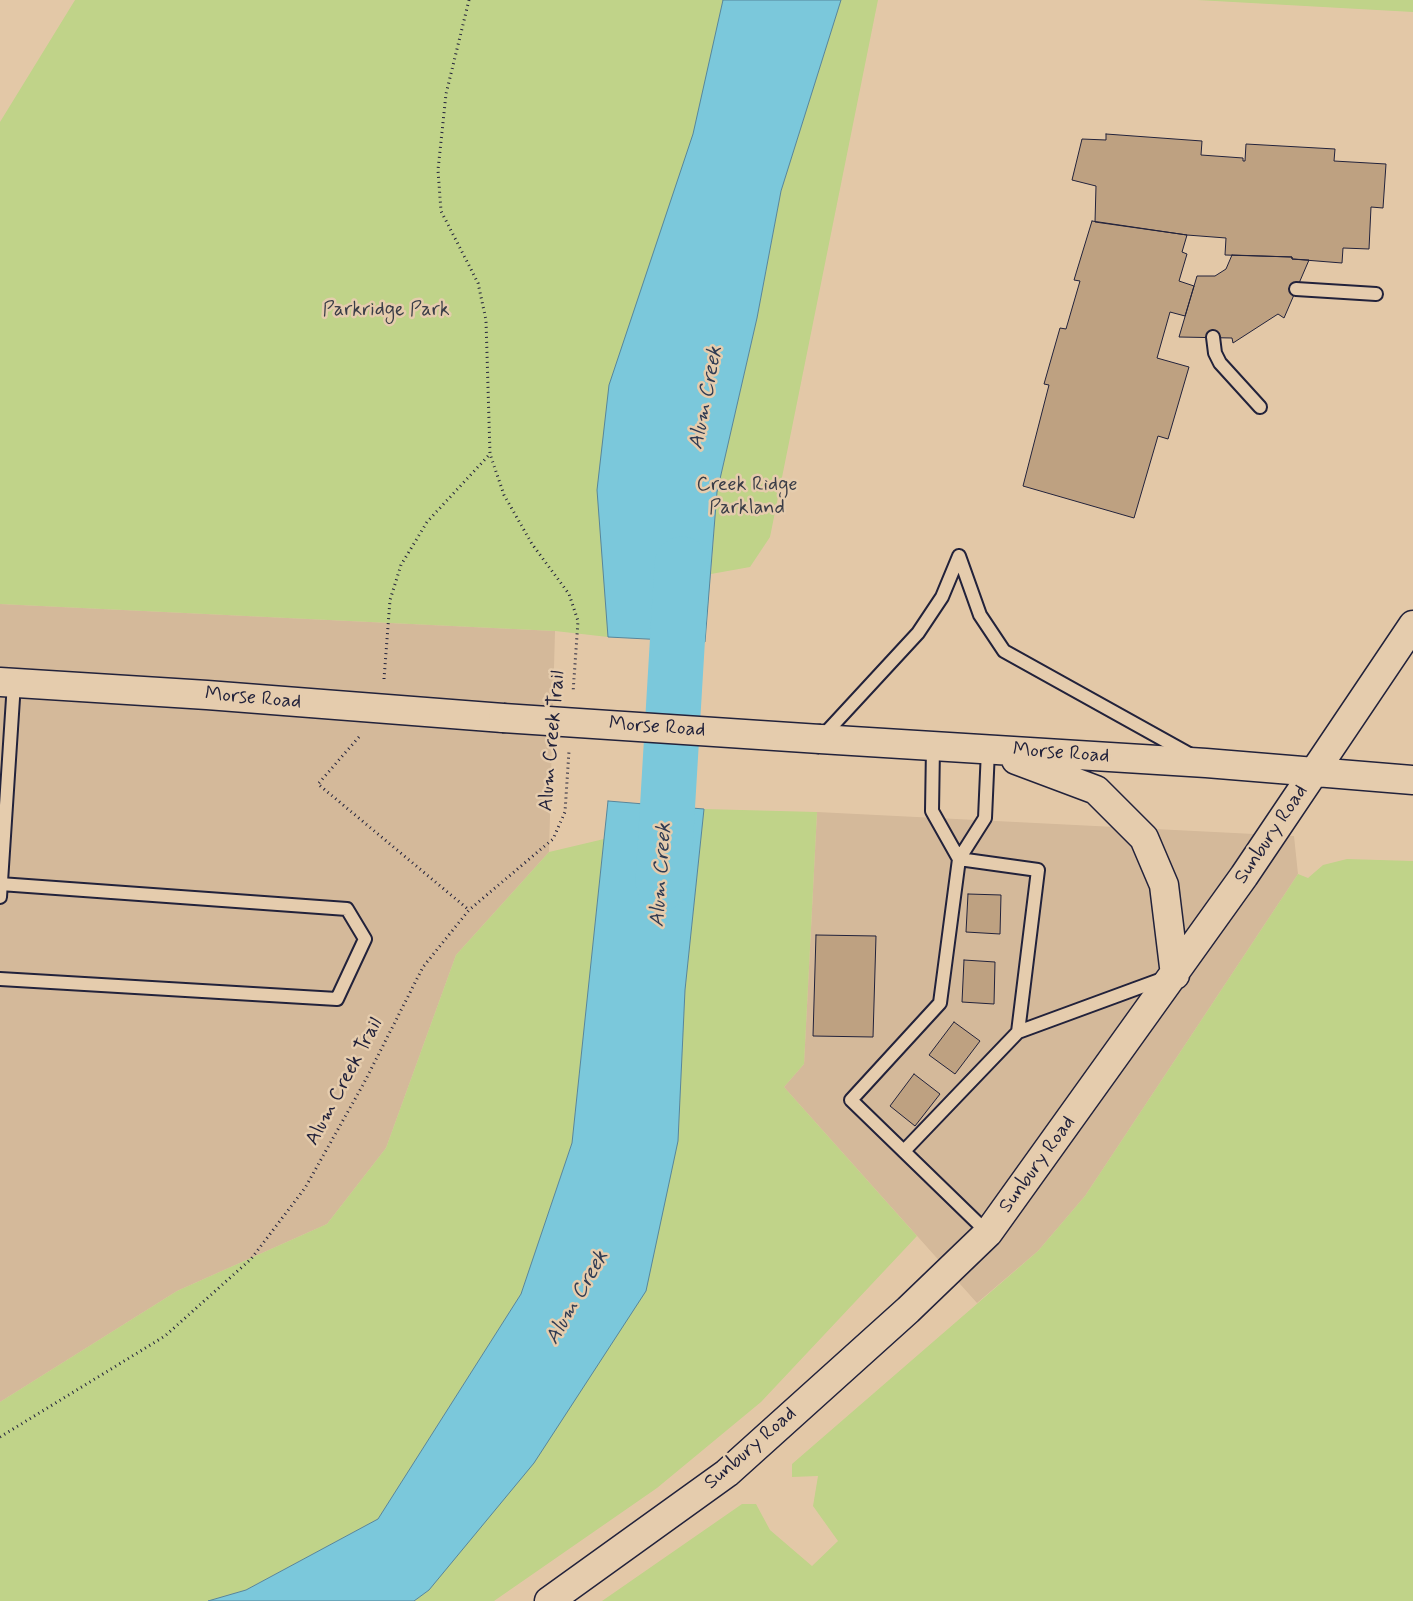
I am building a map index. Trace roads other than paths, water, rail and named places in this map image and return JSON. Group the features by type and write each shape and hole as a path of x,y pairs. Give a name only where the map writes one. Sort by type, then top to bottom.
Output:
{"main road":[{"name":"Sunbury Road","path":"549,1601 727,1473 908,1310 988,1233 1174,975 1413,625"},
{"name":"Morse Road","path":"7,682 207,695 383,710 932,747 1206,763 1413,780"},
{"path":"988,750 1096,790 1144,838 1164,885 1174,975"},
{"name":"Morse Road","path":"1314,772 1413,767"}],"lane":[{"path":"1296,289 1376,294"},
{"path":"1213,337 1215,353 1220,363 1260,407"},
{"path":"820,739 918,633 942,597 958,556 980,615 1004,651 1206,763"},
{"path":"0,979 337,999 365,939 347,909 0,888 7,682"},
{"path":"932,747 932,811 958,859"},
{"path":"988,750 985,818 958,859 940,1003 851,1100 988,1233"},
{"path":"958,859 1038,870 1018,1032"},
{"path":"904,1151 1018,1032 1174,975"}],"water":[{"path":"723,0 841,0 781,191 757,318 717,492 705,642 608,637 597,490 609,385 693,134"},
{"path":"608,801 704,809 685,990 678,1141 646,1291 534,1463 429,1590 414,1601 208,1601 246,1590 378,1519 521,1294 572,1143"}],"waterway":[{"name":"Alum Creek","path":"663,882 682,564"}],"park label":[{"name":"Parkridge Park","path":"386,311"},
{"name":"Creek Ridge Parkland","path":"747,498"}]}
